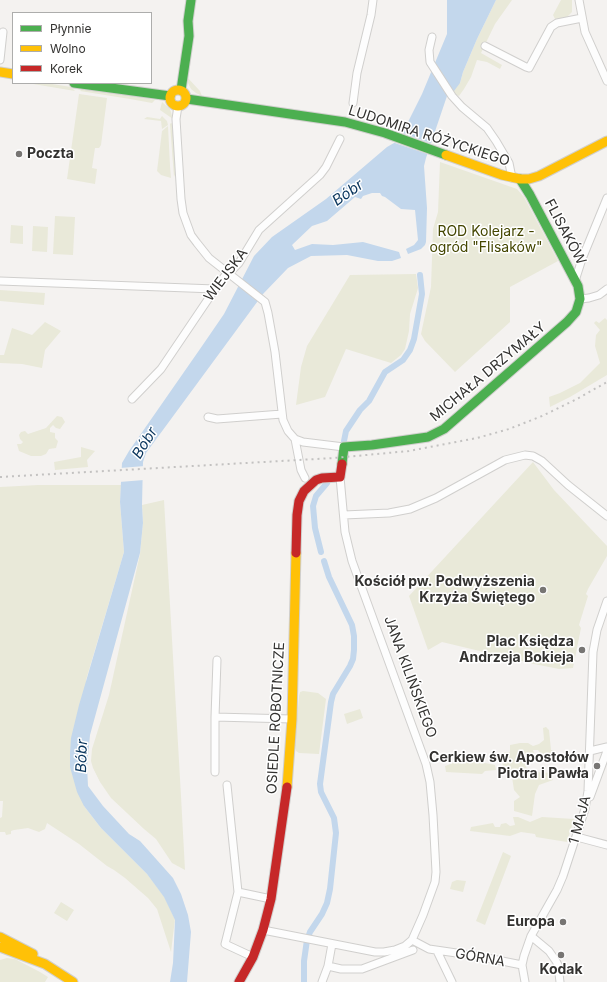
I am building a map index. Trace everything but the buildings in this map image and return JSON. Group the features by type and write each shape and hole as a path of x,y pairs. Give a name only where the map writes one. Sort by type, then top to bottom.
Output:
{"street":[{"path":"181,90 189,36 188,21 191,0"},
{"path":"353,103 357,73 374,0"},
{"path":"579,0 585,32 607,81"},
{"path":"485,46 529,68 551,27 557,24 582,18"},
{"path":"0,60 4,32"},
{"name":"FLISAKÓW","path":"432,37 429,50 430,62 452,96 462,107 487,128 496,141 516,178 530,195 575,281 580,293 580,299"},
{"path":"0,72 12,74"},
{"path":"81,84 170,96"},
{"path":"175,90 181,90 185,93 187,99 184,104 178,106 172,103 170,96 175,90"},
{"name":"LUDOMIRA RÓŻYCKIEGO","path":"187,99 349,122 516,178"},
{"path":"178,106 176,128 181,199 183,213 189,230 196,243 209,258 263,300 267,306 274,346 282,414 288,432 295,439 303,442 344,447"},
{"name":"WIEJSKA","path":"132,399 161,369 215,289 227,273 239,263 259,230 320,175 329,162 340,139"},
{"path":"516,178 529,179 539,176 607,141"},
{"path":"575,281 582,259 607,198"},
{"path":"0,281 215,289"},
{"path":"580,299 599,295 607,289"},
{"name":"MICHAŁA DRZYMAŁY","path":"344,447 372,445 428,437 444,430 574,316 579,308 580,299"},
{"path":"208,417 217,419 282,414"},
{"path":"295,439 301,470 306,478"},
{"name":"JANA KILIŃSKIEGO","path":"344,447 340,477 346,540 352,561 424,758 430,782 436,872 435,882 424,915 412,940"},
{"path":"344,515 378,514 410,509 436,498 505,460 525,455 533,456 542,461 568,485 607,516"},
{"name":"OSIEDLE ROBOTNICZE","path":"239,982 252,957 263,930 271,899 289,776 292,718 297,508 304,491 316,480 322,478 340,477"},
{"name":"1 MAJA","path":"525,982 522,965 524,956 531,936 564,876 585,809 588,791 593,652 597,630 607,601"},
{"path":"215,772 217,660"},
{"path":"215,717 292,718"},
{"path":"590,751 607,747"},
{"path":"585,809 607,751"},
{"path":"226,785 238,892 225,944 252,957"},
{"path":"576,837 607,845"},
{"path":"238,892 271,899"},
{"path":"263,930 380,953 401,948 412,940"},
{"path":"531,936 549,951 556,961 558,965 560,982"},
{"path":"0,937 33,954 45,964 73,982"},
{"name":"GÓRNA","path":"412,940 424,948 437,951 477,956 522,965"},
{"path":"322,982 328,966 332,944"},
{"path":"2,949 45,964"},
{"path":"328,966 341,969 362,969 413,950"},
{"path":"437,951 452,982"}],"green space":[{"path":"496,0 512,0 495,24 481,53 502,65 500,69 487,62 477,60 471,77 459,96 455,94 450,87 460,83 477,39"},
{"path":"561,0 572,0 572,12 567,17 555,19 553,15"},
{"path":"186,76 200,91 202,96 191,89"},
{"path":"33,84 52,84 71,87 75,91"},
{"path":"82,89 155,100 152,103 80,91"},
{"path":"79,94 107,98 101,145 99,148 95,148 92,168 97,169 95,184 67,179"},
{"path":"162,102 170,109 173,119 160,110"},
{"path":"162,116 167,121 168,125 162,129 161,121 144,119 147,117 160,119"},
{"path":"170,124 173,124 176,172 174,177"},
{"path":"168,126 171,178 161,175 157,171 162,131"},
{"name":"ROD Kolejarz - ogród \"Flisaków\"","path":"440,162 517,189 524,197 558,261 510,287 510,322 455,372 425,341 421,334 431,287 433,229 438,212"},
{"path":"55,216 75,217 73,255 53,254"},
{"path":"11,225 23,226 23,244 10,243"},
{"path":"33,226 48,227 47,252 32,251"},
{"path":"416,274 418,288 410,314 409,331 405,349 401,355 391,363 346,349 325,397 296,405 301,367 307,346 350,275"},
{"path":"0,290 45,293 44,305 0,301"},
{"path":"605,318 607,320 607,375 550,407 549,397 580,383 600,363 595,346 596,335 600,330 594,323 596,321 599,323"},
{"path":"45,322 61,331 45,350 42,368 22,364 0,363 0,355 4,355 12,328 32,335"},
{"path":"57,416 62,417 65,422 60,429 53,425 50,428 50,432 55,433 55,438 58,441 56,448 49,449 46,454 41,456 31,456 19,451 17,444 21,444 23,442 19,435 21,432 25,431 28,434 46,428"},
{"path":"81,447 95,451 87,460 88,467 55,470 54,462 81,457"},
{"path":"533,462 554,490 607,546 607,556 586,594 588,596 579,625 581,628 573,668 559,669 442,642 428,650 409,596"},
{"path":"38,485 121,485 120,502 124,552 86,680 84,806 101,828 147,874 164,896 175,919 171,952 157,909 148,898 125,878 79,844 47,823 45,829 39,832 28,828 14,830 11,831 11,834 6,835 5,832 0,832 0,818 2,817 3,801 0,801 0,487"},
{"path":"164,500 185,870 172,863 156,839 111,798 100,782 91,761 92,749 109,695 140,554 143,523 142,505"},
{"path":"300,692 318,693 326,699 319,754 299,753 296,751 295,746 299,696"},
{"path":"360,709 363,718 347,724 344,714"},
{"path":"546,727 549,730 551,750 555,751 555,759 542,756 538,750 533,750 535,756 524,761 527,769 532,769 535,772 553,773 553,780 539,785 535,794 532,816 514,811 514,801 520,797 514,790 512,777 502,770 504,752 510,752 510,745 528,743 533,746 539,744 544,740 543,728"},
{"path":"456,762 480,762 495,765 496,770 485,771 482,774 446,772 445,766"},
{"path":"513,817 518,817 530,822 542,817 574,819 567,842 536,837 535,834 521,832 510,836 470,831 471,827 493,823 495,827 500,827 501,824 506,823 510,826 515,825"},
{"path":"503,852 511,856 485,925 476,921"},
{"path":"457,880 466,881 463,892 450,889 452,882"},
{"path":"61,902 74,910 67,921 54,913"},
{"path":"7,958 15,959 48,977 45,982 0,982 0,960"}],"water":[{"name":"Bóbr","path":"447,0 496,0 477,39 460,83 454,91 447,96 426,158 424,166 427,208 425,245 421,249 408,254 406,249 414,245 418,240 415,210 401,209 380,193 372,193 363,196 361,199 355,197 327,221 312,226 292,245 295,250 312,244 333,245 363,242 399,252 401,258 392,261 378,261 347,255 311,256 288,268 263,294 146,453 143,462 143,523 140,553 90,735 87,766 88,786 103,806 129,834 140,841 173,878 181,894 188,915 191,932 187,982 170,982 173,963 175,920 164,897 147,874 101,828 84,806 77,792 70,767 71,738 79,705 124,552 120,502 122,463 224,314 254,256 272,237 326,199 387,147 394,143 403,132 422,94 447,34"}],"pier":[{"path":"400,132 433,144 430,155 392,142"},
{"path":"145,466 144,480 119,482 120,468"}],"waterway":[{"path":"344,441 346,431 360,410 369,401 385,372 403,360 410,350 414,339 422,294 420,275"},
{"path":"321,552 315,528 313,506 316,496 327,483"},
{"path":"304,982 304,961 307,940 327,903 336,833 334,818 321,792 320,784 331,702 333,694 350,666 353,659 354,650 352,625 329,577 324,561"}],"railway":[{"path":"0,477 334,458 409,451 477,438 509,429 542,416 607,382"}],"traffic: fast":[{"path":"181,90 189,36 188,21 191,0"},
{"path":"81,84 170,96"},
{"path":"187,99 345,122 385,133 446,155"},
{"path":"342,464 344,447 372,445 428,437 444,429 567,322 576,312 580,299 578,286 520,179"}],"traffic: slow":[{"path":"0,72 12,74"},
{"path":"175,90 181,90 186,95 186,98 184,104 181,106 175,106 170,101 170,95 175,90"},
{"path":"446,155 502,175 520,179 529,179 539,176 607,141"},
{"path":"287,787 292,719 296,553"},
{"path":"0,937 33,954"},
{"path":"0,947 45,964 73,982"}],"traffic: jam":[{"path":"296,553 297,515 299,501 304,491 316,480 322,478 340,477 342,464"},
{"path":"239,982 253,957 263,930 271,899 287,787"}],"place":[{"name":"Poczta","path":"19,154"},
{"name":"Kościół pw. Podwyższenia Krzyża Świętego","path":"543,590"},
{"name":"Plac Księdza Andrzeja Bokieja","path":"582,650"},
{"name":"Cerkiew św. Apostołów Piotra i Pawła","path":"597,766"},
{"name":"Europa","path":"563,922"},
{"name":"Kodak","path":"561,955"}]}
